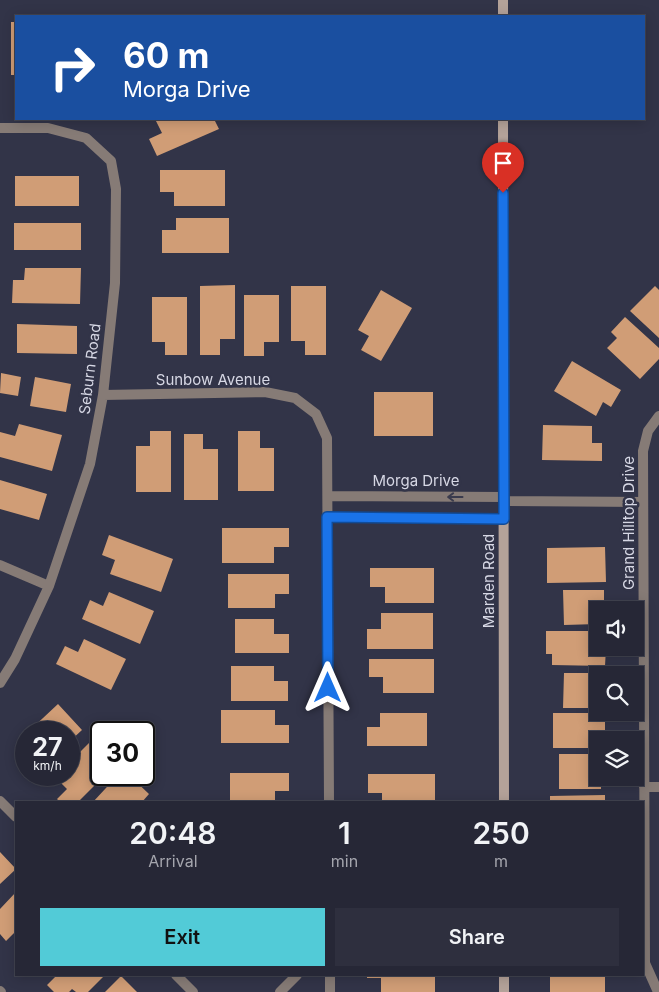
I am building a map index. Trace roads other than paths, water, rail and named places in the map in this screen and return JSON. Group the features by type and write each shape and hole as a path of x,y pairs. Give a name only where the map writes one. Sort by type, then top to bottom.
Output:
{"street":[{"path":"503,0 503,15"},
{"name":"Marden Road","path":"503,120 504,801"},
{"name":"Seburn Road","path":"0,128 48,128 86,138 110,161 116,189 115,283 103,395 90,464 49,586 15,659 0,683"},
{"name":"Sunbow Avenue","path":"103,395 265,392 295,398 316,414 327,438 329,801"},
{"name":"Grand Hilltop Drive","path":"658,992 645,963 643,450 648,431 659,416"},
{"name":"Morga Drive","path":"328,496 643,502"},
{"path":"327,517 504,519"},
{"path":"0,564 49,586"},
{"path":"644,788 659,788"},
{"path":"0,801 15,816"},
{"path":"177,976 193,992"},
{"path":"280,992 296,976"},
{"path":"330,976 330,992"},
{"path":"504,976 504,992"}]}
